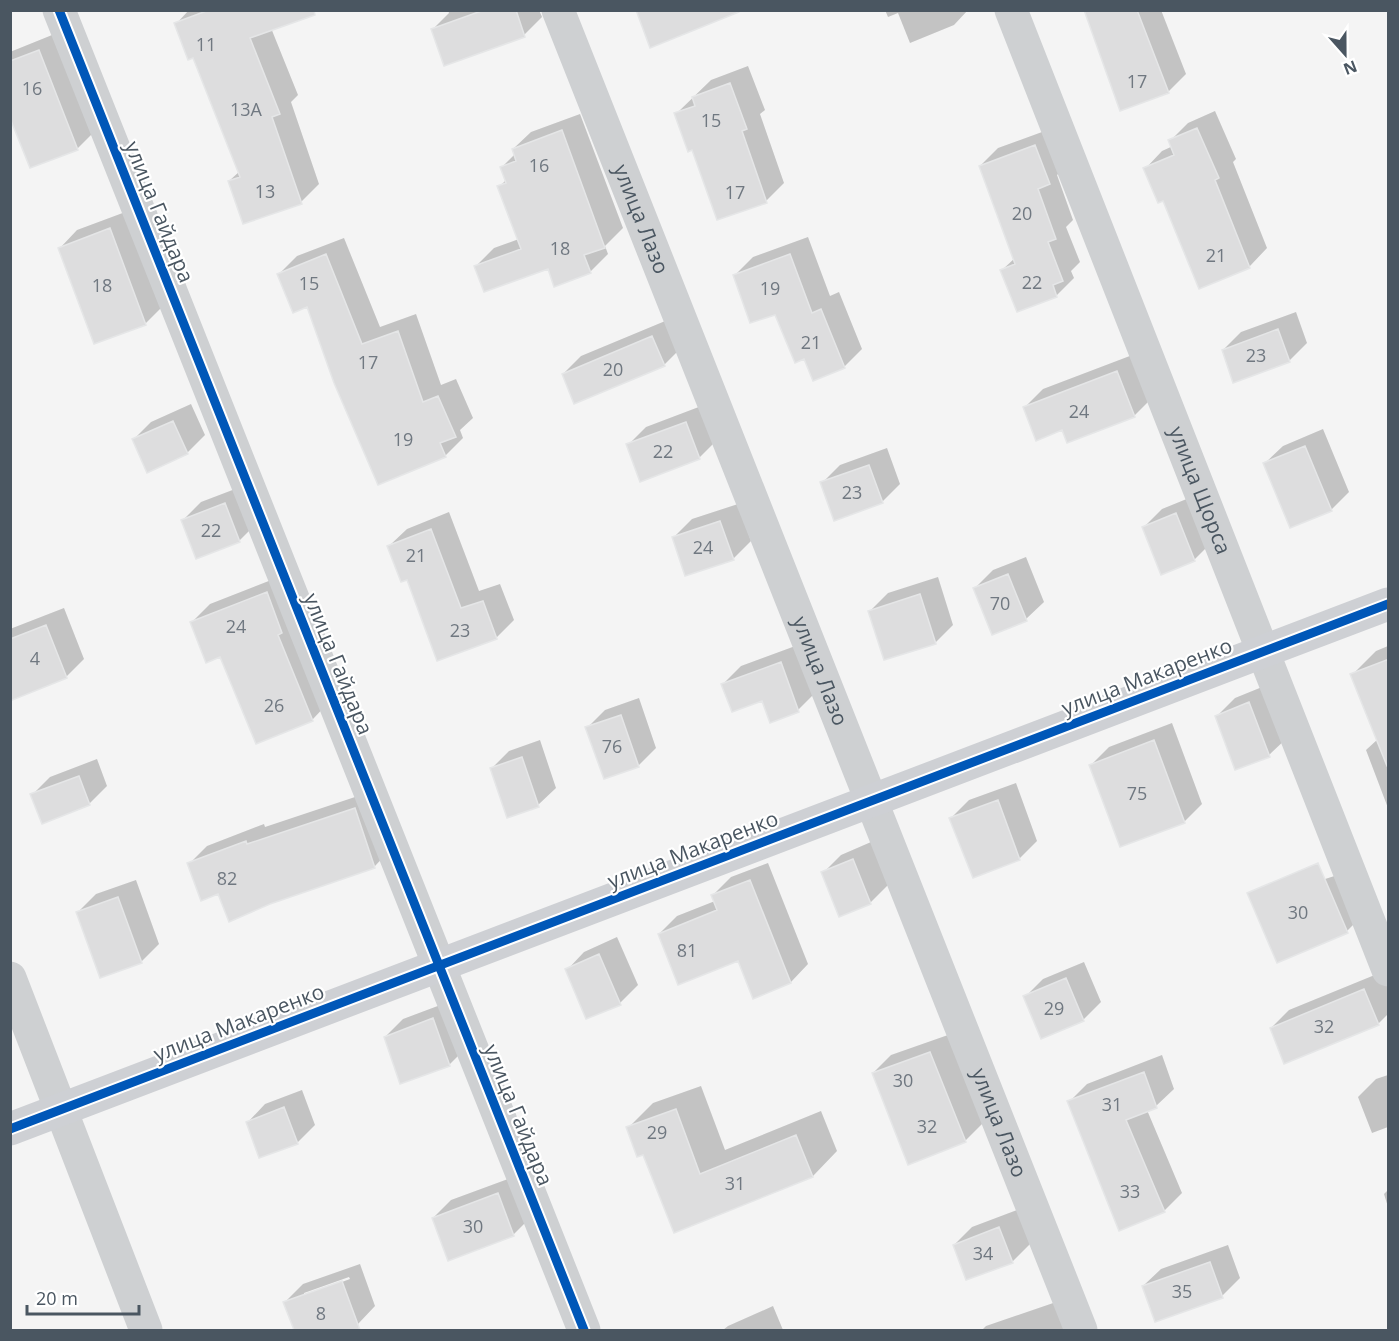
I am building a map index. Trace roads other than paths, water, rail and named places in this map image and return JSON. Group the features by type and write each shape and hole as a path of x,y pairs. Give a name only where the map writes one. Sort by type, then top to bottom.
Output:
{"street":[{"name":"улица Гайдара","path":"59,10 584,1330"},
{"name":"улица Лазо","path":"558,10 1081,1330"},
{"name":"улица Щорса","path":"1011,10 1389,970"},
{"name":"улица Макаренко","path":"10,1130 1389,604"},
{"path":"10,978 146,1330"}]}
